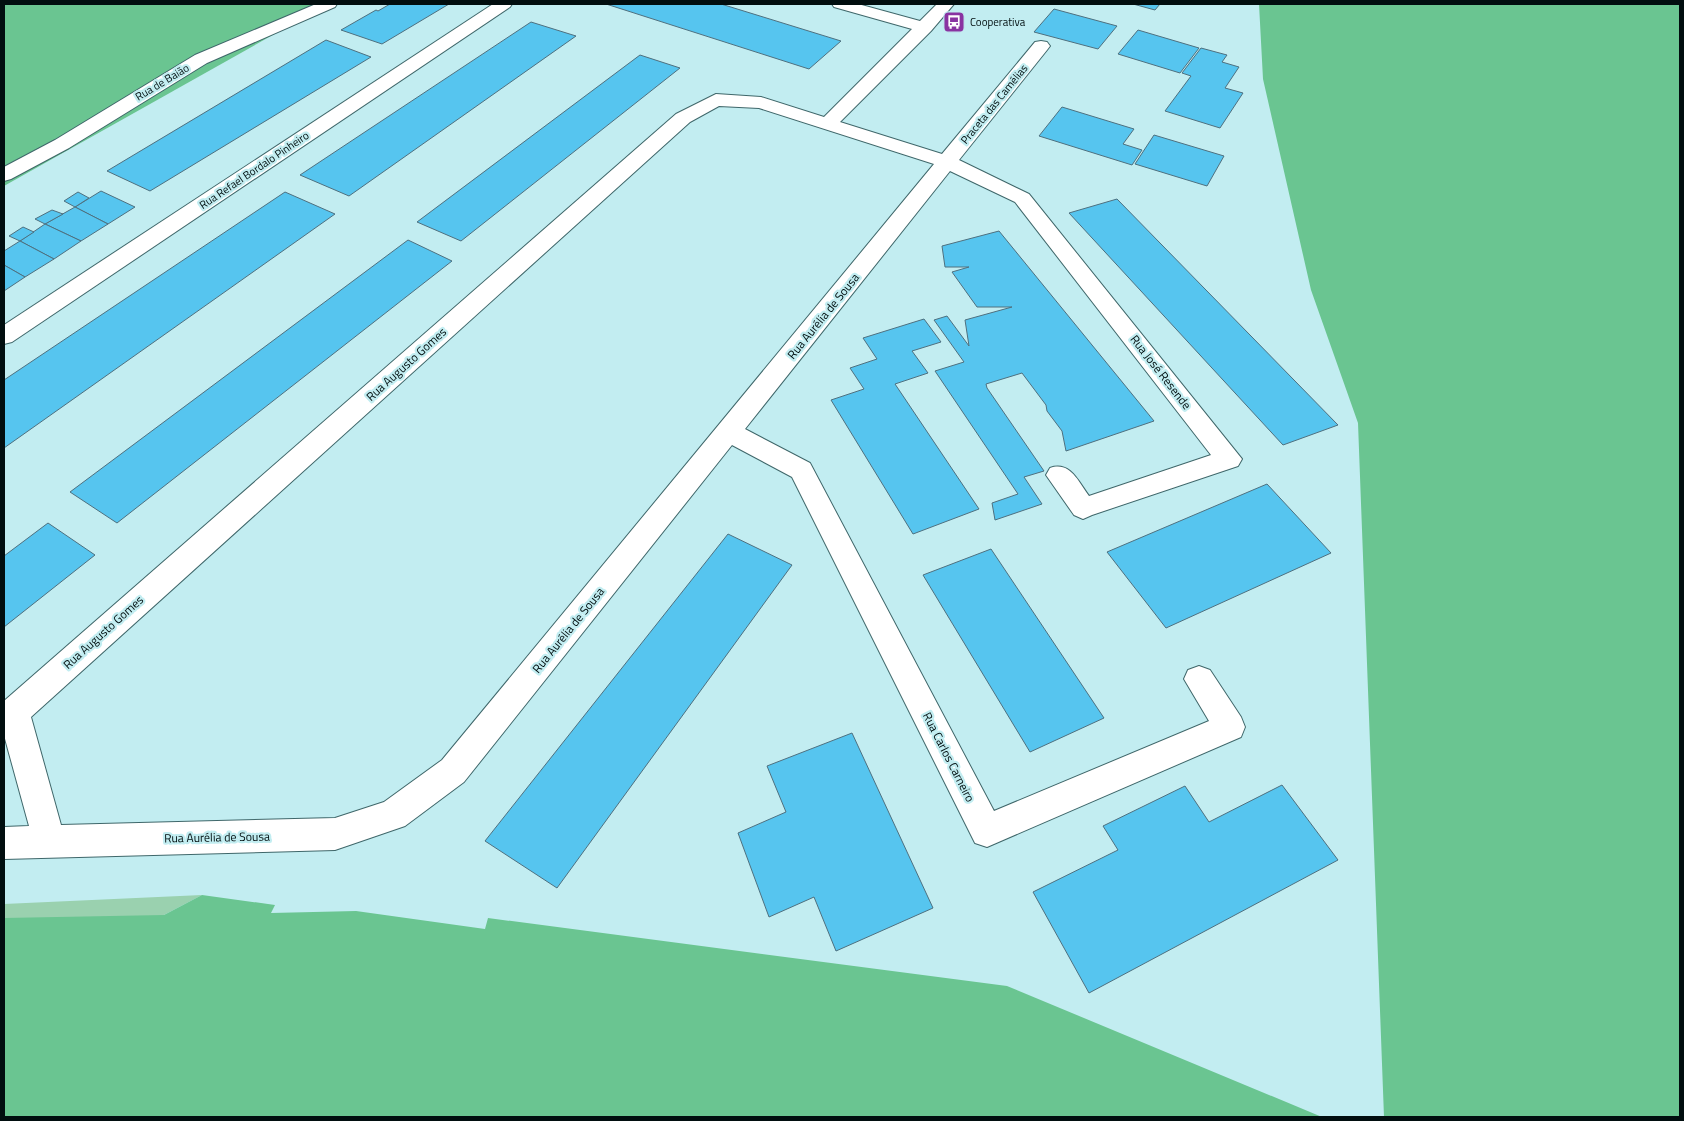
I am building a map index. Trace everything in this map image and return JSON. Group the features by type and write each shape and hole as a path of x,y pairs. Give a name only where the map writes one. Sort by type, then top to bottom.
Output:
{"street":[{"name":"Rua de Baião","path":"4,175 62,144 201,59 329,4"},
{"name":"Rua Refael Bordalo Pinheiro","path":"4,336 504,4"},
{"path":"840,4 925,27"},
{"path":"828,124 946,4"},
{"name":"Praceta das Camélias","path":"947,162 1041,46"},
{"name":"Rua Augusto Gomes","path":"49,841 9,716 683,118 716,100 761,103 947,162"},
{"name":"Rua Aurélia de Sousa","path":"49,841 335,834 393,815 453,771 947,162"},
{"name":"Rua José Resende","path":"947,162 1022,198 1229,459 1083,508 1059,474"},
{"name":"Rua Carlos Carneiro","path":"729,432 801,470 987,831 1230,727 1199,679"},
{"path":"4,843 49,841"}],"green space":[{"path":"4,4 328,4 4,186"},
{"path":"1259,4 1680,4 1680,1117 1384,1117 1358,423 1311,290 1263,79"},
{"path":"202,895 4,999 4,904"},
{"path":"202,895 275,905 271,913 356,911 485,929 488,918 1007,986 1322,1117 4,1117 4,918 164,915"}],"building":[{"path":"390,4 449,4 382,44 341,30"},
{"path":"606,4 721,4 841,41 809,69"},
{"path":"1133,4 1160,4 1155,10"},
{"path":"1054,9 1117,26 1098,49 1034,32"},
{"path":"531,22 576,36 349,196 300,175"},
{"path":"1138,30 1199,48 1180,73 1118,54"},
{"path":"326,40 371,57 150,191 107,171"},
{"path":"1201,48 1227,55 1222,62 1239,67 1225,88 1243,93 1220,128 1165,111 1191,76 1182,73"},
{"path":"640,55 680,68 461,241 417,222"},
{"path":"1062,107 1134,129 1123,144 1142,150 1132,165 1039,136"},
{"path":"1154,135 1224,156 1207,186 1135,164"},
{"path":"101,191 135,207 108,224 75,207"},
{"path":"78,192 89,198 75,207 64,201"},
{"path":"285,192 335,214 4,448 4,380"},
{"path":"1117,199 1338,425 1283,445 1069,213"},
{"path":"75,207 108,224 81,241 45,224"},
{"path":"52,210 63,214 45,224 35,219"},
{"path":"45,224 81,241 54,259 20,241"},
{"path":"23,227 34,232 20,241 9,236"},
{"path":"999,231 1154,421 1066,451 1062,431 1047,411 1046,405 1022,373 986,384 1044,471 1024,477 1042,504 995,520 992,503 1018,494 935,371 964,362 934,320 947,316 969,346 965,320 1012,307 977,307 952,272 969,267 945,267 942,246"},
{"path":"408,240 452,261 117,523 70,492"},
{"path":"20,241 54,259 25,277 4,265 4,251"},
{"path":"4,265 25,277 4,291"},
{"path":"924,319 941,342 912,351 928,373 895,384 979,509 913,534 831,400 864,389 850,368 877,359 863,338"},
{"path":"1267,484 1331,553 1166,628 1107,552"},
{"path":"48,523 95,555 4,627 4,556"},
{"path":"728,534 792,565 557,888 485,841"},
{"path":"991,549 1104,718 1030,752 923,575"},
{"path":"852,733 933,908 836,951 814,897 769,917 738,833 786,812 767,766"},
{"path":"1282,785 1338,860 1089,993 1033,892 1118,850 1103,826 1185,786 1209,822"}],"place":[{"name":"Cooperativa","path":"954,22"}]}
